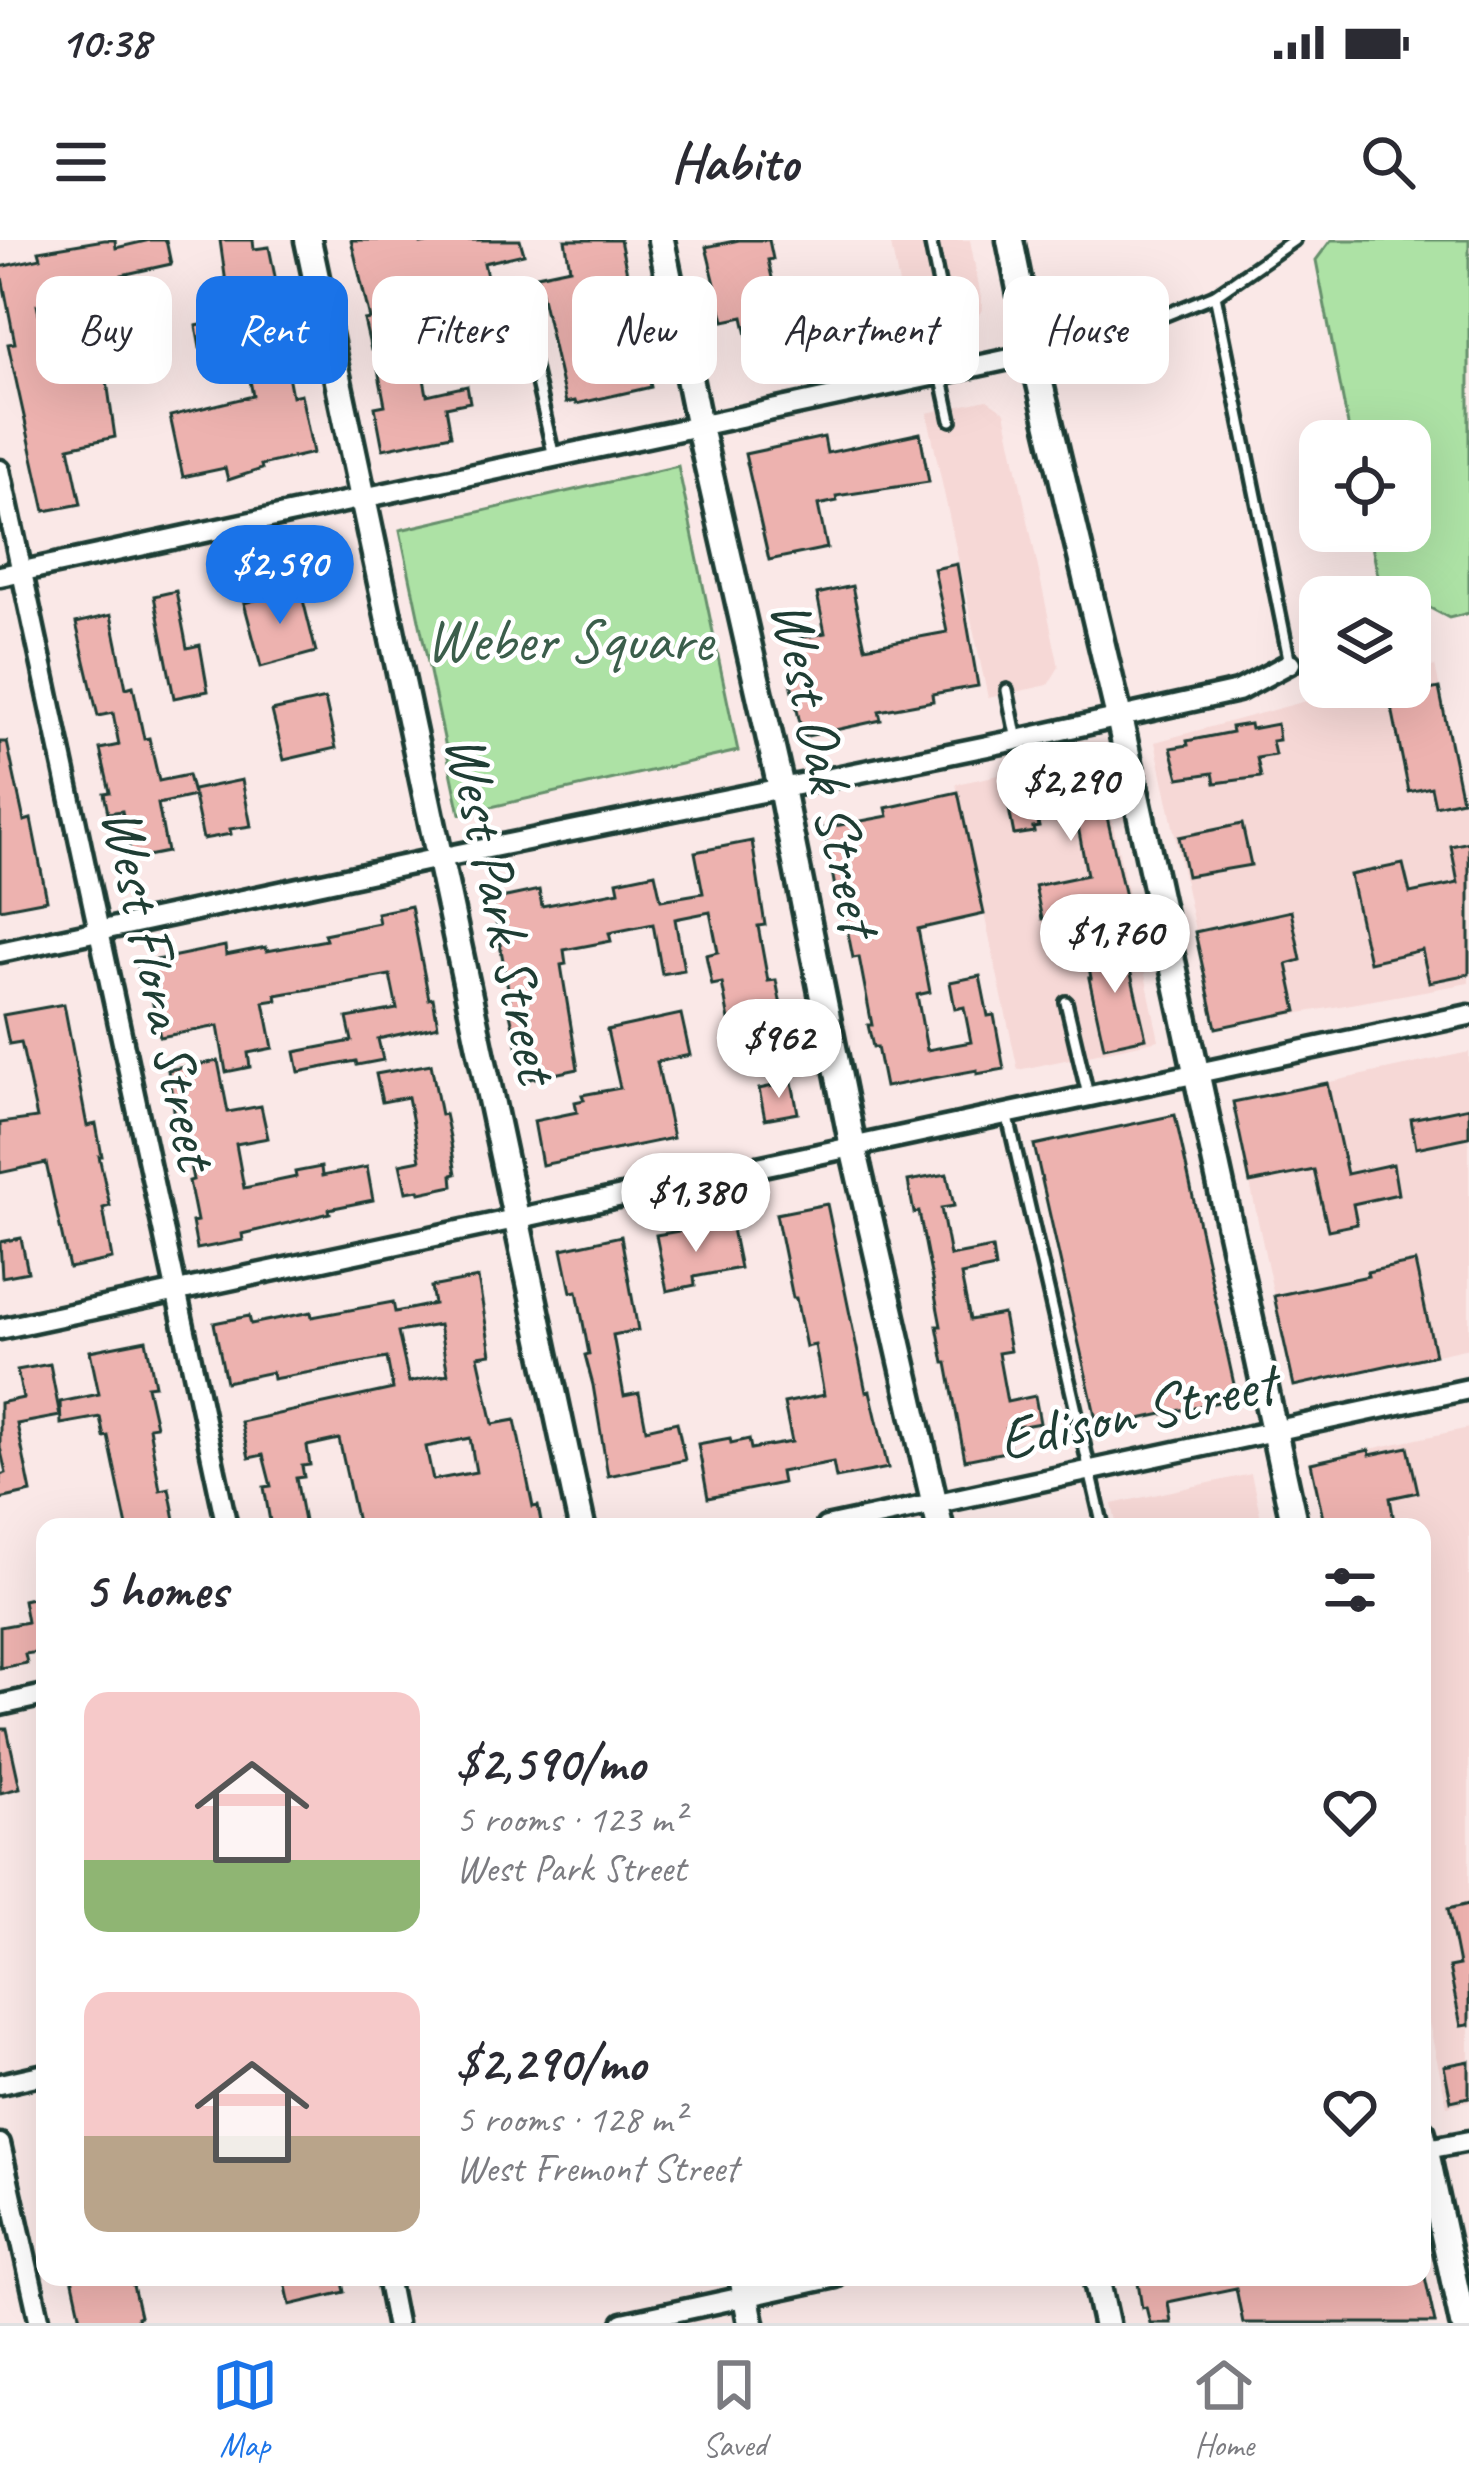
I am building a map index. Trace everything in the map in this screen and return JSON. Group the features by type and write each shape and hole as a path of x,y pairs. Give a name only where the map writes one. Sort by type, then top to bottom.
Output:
{"street":[{"name":"West Park Street","path":"308,240 580,1518"},
{"name":"West Oak Street","path":"661,240 781,788 853,1147 937,1515"},
{"path":"1010,240 1018,276"},
{"path":"0,576 896,384"},
{"path":"1041,384 1119,717 1293,1518"},
{"name":"West Flora Street","path":"0,470 224,1518"},
{"path":"0,952 1238,691 1290,663"},
{"path":"0,1329 1469,1015"},
{"name":"Edison Street","path":"937,1515 1089,1470 1469,1390"},
{"path":"0,1705 36,1697"},
{"path":"0,2084 36,2076"},
{"path":"1431,2143 1469,2141"},
{"path":"0,2144 40,2323"},
{"path":"1431,2180 1463,2323"},
{"path":"388,2286 396,2323"},
{"path":"1098,2286 1106,2323"},
{"path":"622,2323 744,2287 751,2323"}],"lane":[{"path":"930,240 937,276"},
{"path":"1169,313 1214,295 1294,240"},
{"path":"1214,295 1290,663"},
{"path":"537,384 554,457"},
{"path":"940,384 951,419"},
{"path":"1007,690 1017,740"},
{"path":"1066,1002 1088,1095"},
{"path":"1007,1113 1101,1518"}],"shaded area":[{"path":"890,240 970,240 977,276 897,276"},
{"path":"987,400 1005,412 1059,667 1048,685 988,698 927,413"},
{"path":"1435,666 1469,827 1469,983 1216,1028 1155,742 1299,703 1299,708 1431,708 1431,667"},
{"path":"1098,754 1159,1040 1018,1070 956,784"},
{"path":"1469,1052 1469,1348 1293,1386 1233,1103"},
{"path":"1469,1428 1469,2101 1447,2106 1431,2032 1431,1518 1321,1518 1309,1462"},
{"path":"1251,1474 1261,1518 1115,1518 1112,1504"}],"green space":[{"path":"1331,240 1469,240 1469,613 1449,618 1431,608 1431,576 1378,576 1373,552 1431,552 1431,420 1347,420 1316,260"},
{"name":"Weber Square","path":"678,466 738,751 460,814 400,530"}],"building":[{"path":"104,240 115,240 116,248 166,240 171,264 122,276 36,276 36,384 107,384 115,437 69,447 81,504 45,511 8,344 15,343 0,267 41,258 39,251"},
{"path":"220,240 253,240 254,249 269,247 275,276 225,276"},
{"path":"351,240 420,240 421,244 520,240 524,254 484,263 487,276 372,276 371,350 364,320 370,319"},
{"path":"565,240 620,240 628,276 572,276 572,384 651,387 566,403 548,324 548,276 537,275 570,268"},
{"path":"769,240 772,276 741,276 741,317 724,321 717,276 713,276 706,247"},
{"path":"251,384 290,384 292,396 301,394 313,453 261,465 262,469 228,480 225,468 183,477 170,416 253,396"},
{"path":"381,384 425,384 427,395 467,386 470,402 446,407 451,435 383,449 375,407 385,405"},
{"path":"920,433 929,482 836,496 837,501 818,505 827,548 769,560 745,454 824,437 827,453"},
{"path":"957,564 978,686 879,711 881,720 803,737 789,673 797,671 790,640 825,633 817,594 852,586 865,647 947,632 934,569"},
{"path":"300,588 316,652 261,667 244,603"},
{"path":"176,591 187,648 200,645 208,691 174,698 154,596"},
{"path":"111,615 126,688 133,686 159,781 188,775 193,794 193,790 242,780 251,826 203,839 194,796 158,804 167,852 132,859 122,811 108,813 104,793 110,792 100,749 119,745 113,713 98,716 76,623"},
{"path":"1439,688 1462,800 1435,806 1431,787 1409,792 1392,708 1431,708 1431,690"},
{"path":"325,699 336,748 284,760 272,711"},
{"path":"1250,724 1251,729 1277,724 1279,740 1272,741 1275,755 1257,758 1261,777 1215,783 1213,773 1179,778 1171,748"},
{"path":"0,742 7,742 24,821 31,819 47,900 0,909"},
{"path":"1067,775 1088,777 1094,810 1105,808 1126,901 1042,919 1035,886 1087,875 1075,810 1037,817 1039,827 1034,832 1014,835 1005,788"},
{"path":"958,792 984,914 918,929 930,992 917,995 927,1050 971,1042 964,1007 955,1009 950,982 980,976 988,1016 994,1015 1004,1069 885,1087 868,1025 872,1025 859,957 853,958 842,903 838,904 824,828 888,816 886,808"},
{"path":"1242,824 1251,865 1187,876 1179,837"},
{"path":"752,841 765,925 758,926 768,981 776,980 784,1050 733,1060 722,983 712,985 706,955 718,952 710,912 675,919 684,970 662,974 653,924 609,933 611,941 564,950 566,964 561,965 578,1069 525,1080 492,900 539,890 542,906 619,891 617,881 655,873 661,900 703,893 695,852"},
{"path":"1469,842 1469,974 1429,982 1422,950 1369,962 1350,875 1403,864 1410,893 1458,883 1451,846"},
{"path":"411,906 438,1026 378,1039 383,1060 299,1072 295,1052 352,1041 347,1018 397,1009 390,975 276,995 277,1000 264,1002 273,1048 248,1053 250,1067 226,1072 218,1026 160,1037 148,980 141,982 137,964 225,946 226,955 326,940 324,934 379,923 377,913"},
{"path":"1291,911 1301,960 1287,964 1297,1011 1216,1028 1195,932"},
{"path":"1124,944 1146,1038 1104,1047 1086,951"},
{"path":"64,1004 87,1126 96,1124 110,1206 103,1208 112,1259 69,1268 46,1163 0,1173 0,1123 37,1118 21,1042 9,1044 3,1015"},
{"path":"681,1014 690,1055 657,1062 673,1138 542,1165 534,1121 577,1112 575,1102 584,1100 582,1095 620,1088 607,1030"},
{"path":"218,1061 228,1112 261,1106 268,1138 236,1144 244,1188 321,1167 322,1176 367,1167 373,1200 242,1234 243,1240 197,1249 189,1181 193,1180 184,1135 178,1136 168,1070"},
{"path":"431,1064 456,1174 452,1175 453,1186 406,1192 400,1164 420,1160 408,1097 382,1102 376,1074"},
{"path":"792,1082 798,1113 765,1119 759,1089"},
{"path":"1327,1083 1347,1174 1393,1164 1398,1194 1353,1204 1357,1224 1328,1230 1314,1170 1250,1183 1233,1102"},
{"path":"1469,1107 1469,1137 1416,1148 1411,1119"},
{"path":"1175,1115 1237,1398 1098,1428 1034,1145"},
{"path":"947,1174 954,1206 941,1208 950,1256 992,1248 995,1268 961,1275 970,1320 1003,1314 1010,1351 998,1353 1007,1402 1035,1396 1040,1423 1006,1429 1010,1451 965,1460 919,1212 914,1213 908,1181"},
{"path":"827,1204 866,1392 870,1391 888,1468 836,1478 833,1462 780,1472 782,1483 708,1498 698,1444 749,1439 751,1449 792,1442 784,1403 824,1395 815,1345 806,1347 793,1298 776,1214"},
{"path":"731,1224 740,1268 694,1277 695,1285 667,1291 656,1235"},
{"path":"621,1236 638,1330 613,1335 624,1396 639,1393 646,1429 677,1422 685,1460 608,1476 577,1291 571,1292 562,1249"},
{"path":"21,1238 28,1272 2,1277 0,1242"},
{"path":"1415,1262 1435,1355 1294,1386 1274,1296"},
{"path":"478,1278 491,1354 478,1356 493,1424 515,1420 533,1507 538,1506 540,1518 356,1518 339,1439 307,1446 310,1465 302,1466 304,1477 296,1478 303,1518 269,1518 264,1487 271,1486 263,1455 249,1458 241,1422 393,1389 387,1358 273,1379 272,1372 226,1382 214,1323 249,1316 251,1324 311,1312 312,1317 393,1302 395,1312 434,1304 431,1287","holes":["439,1325 448,1374 409,1382 398,1332","470,1438 476,1472 433,1480 426,1447"]},
{"path":"146,1340 155,1385 147,1386 156,1426 149,1427 160,1490 169,1488 175,1518 125,1518 100,1417 61,1424 60,1402 99,1394 90,1351"},
{"path":"50,1364 60,1416 17,1424 31,1492 0,1499 0,1475 6,1473 0,1447 0,1403 23,1398 17,1370"},
{"path":"1408,1447 1418,1492 1390,1498 1393,1518 1323,1518 1311,1463 1369,1450 1370,1455"},
{"path":"36,1597 36,1652 25,1654 27,1663 0,1668 0,1627 27,1622 23,1600"},
{"path":"0,1729 7,1729 20,1788 0,1793"},
{"path":"1469,1904 1469,2025 1461,2026 1449,1967 1459,1965 1448,1909"},
{"path":"1469,2061 1469,2097 1451,2101 1444,2066"},
{"path":"74,2286 133,2286 138,2323 82,2323"},
{"path":"286,2286 344,2286 345,2292 290,2305"},
{"path":"1138,2286 1427,2286 1435,2323 1243,2323 1236,2288 1168,2302 1171,2323 1150,2323 1146,2307 1142,2308"}]}
